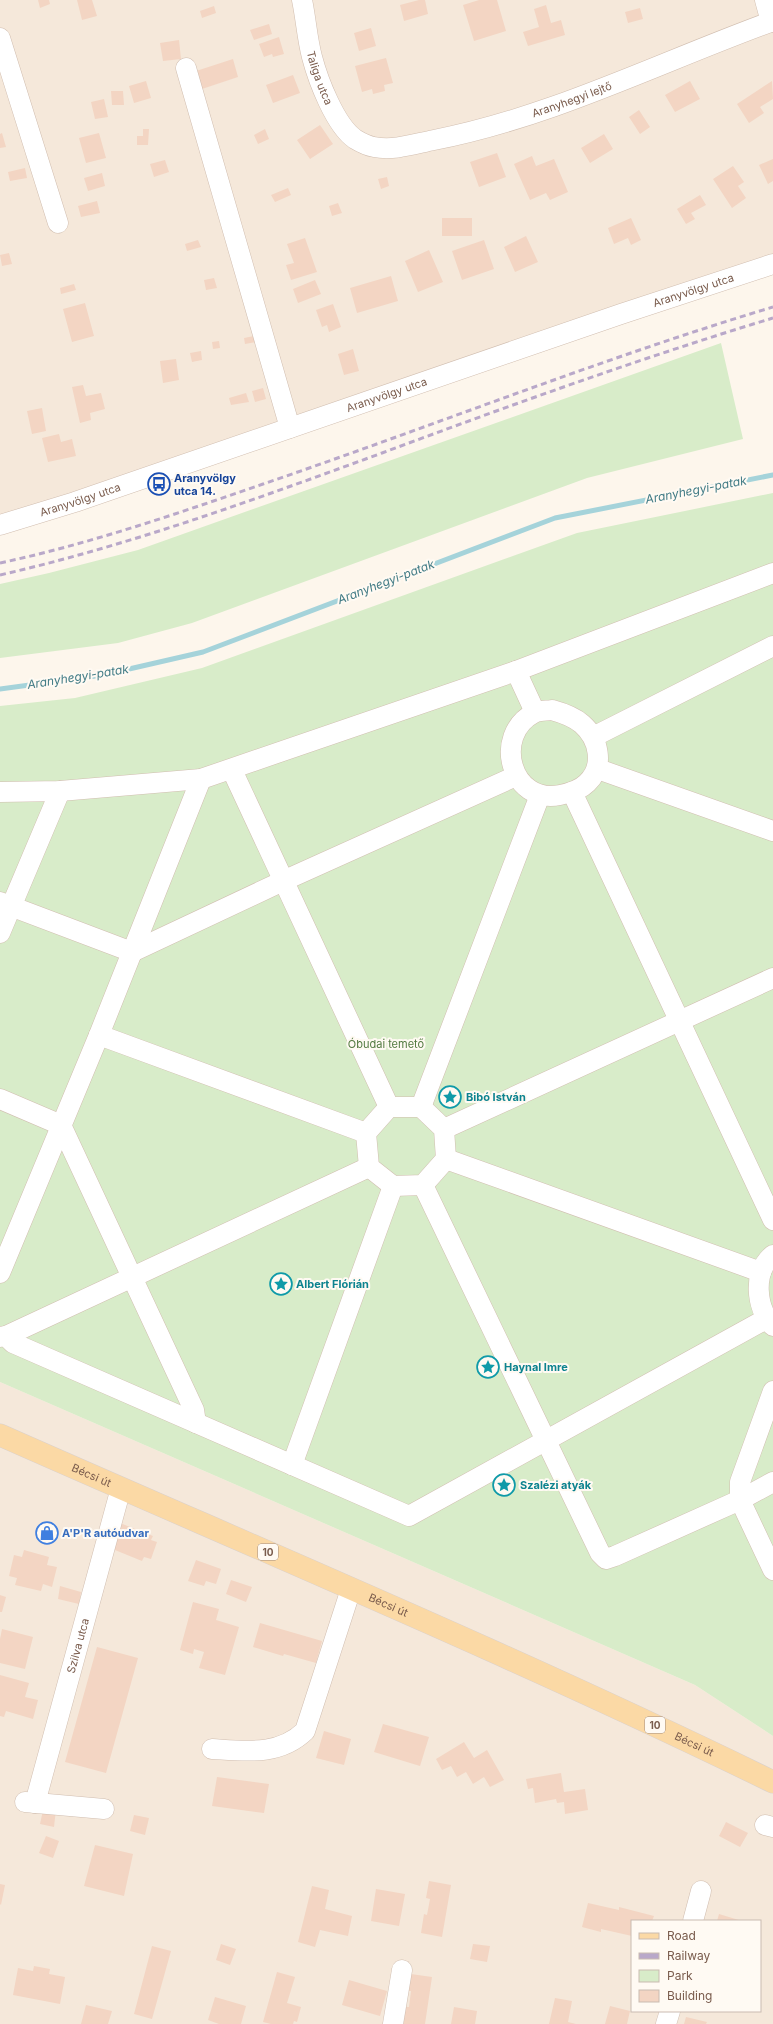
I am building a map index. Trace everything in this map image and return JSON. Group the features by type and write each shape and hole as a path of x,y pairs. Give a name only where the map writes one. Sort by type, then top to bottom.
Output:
{"main road":[{"name":"Bécsi út","path":"0,1435 652,1723 773,1782"}],"street":[{"name":"Taliga utca","path":"302,0 311,55 327,98 343,126 354,138 364,143"},
{"path":"765,0 772,22"},
{"name":"Aranyhegyi lejtő","path":"364,143 377,148 403,147 505,124 575,99 772,22"},
{"path":"0,38 58,223"},
{"path":"186,68 290,428"},
{"name":"Aranyvölgy utca","path":"0,525 75,502 677,295 773,264"},
{"path":"0,792 60,791 201,779 232,770 516,671 773,573"},
{"path":"593,737 773,646"},
{"path":"516,671 535,712"},
{"path":"552,710 567,715 582,724 593,737 598,751 598,769 587,783 572,792 555,796 540,794 526,787 516,776 510,756 513,736 523,721 535,712 552,710"},
{"path":"598,769 773,831"},
{"path":"232,770 389,1107"},
{"path":"6,905 132,952 283,881 516,776"},
{"path":"0,1273 99,1034 201,779"},
{"path":"0,933 6,905 60,791"},
{"path":"572,792 773,1220"},
{"path":"421,1107 540,794"},
{"path":"444,1129 773,978"},
{"path":"99,1034 366,1132"},
{"path":"0,1099 61,1125 194,1410 196,1423"},
{"path":"389,1107 421,1107 444,1129 446,1159 423,1185 392,1186 369,1167 366,1132 389,1107"},
{"path":"446,1159 761,1272"},
{"path":"3,1336 132,1278 369,1167"},
{"path":"423,1185 544,1440 600,1553 606,1559 740,1500 773,1482"},
{"path":"292,1465 392,1186"},
{"path":"3,1336 13,1343 409,1516 544,1440 770,1323 758,1296 761,1272 773,1255"},
{"path":"773,1391 740,1482 740,1500 773,1570"},
{"name":"Szilva utca","path":"104,1809 30,1802 121,1488"},
{"path":"212,1749 258,1752 296,1739 306,1731 351,1589"},
{"path":"694,1920 701,1891"},
{"path":"393,2024 402,1970"},
{"path":"666,2024 670,2012"}],"shaded area":[{"path":"0,0 773,0 773,264 0,525"},
{"path":"0,1382 695,1685 773,1736 773,2024 0,2024"}],"green space":[{"path":"721,343 743,439 587,478 192,623 118,643 0,658 0,584 138,550"},
{"name":"Óbudai temető","path":"773,493 773,1736 695,1685 0,1382 0,706 75,698 202,668 577,533"}],"building":[{"path":"38,0 49,0 50,4 40,8"},
{"path":"77,0 92,0 97,16 82,20"},
{"path":"425,0 428,14 404,21 400,5"},
{"path":"479,0 497,0 506,31 474,41 463,5"},
{"path":"546,5 551,23 561,20 565,35 528,46 523,32 539,27 534,9"},
{"path":"214,6 216,13 202,18 200,11"},
{"path":"640,8 643,19 628,23 625,12"},
{"path":"269,24 272,34 254,40 250,30"},
{"path":"371,28 376,46 359,51 354,33"},
{"path":"279,37 284,54 273,57 272,54 264,57 259,44"},
{"path":"179,40 181,59 163,61 160,43"},
{"path":"386,58 393,83 384,85 385,91 373,94 372,89 362,92 355,66"},
{"path":"233,59 238,77 199,90 193,72"},
{"path":"293,75 300,93 273,103 266,85"},
{"path":"146,81 151,98 134,103 129,86"},
{"path":"690,81 700,99 675,112 665,95"},
{"path":"772,81 773,99 760,107 764,113 749,123 737,104"},
{"path":"111,91 123,91 124,105 112,105"},
{"path":"104,99 108,117 95,119 91,102"},
{"path":"639,110 650,127 640,134 629,117"},
{"path":"320,125 333,144 310,159 297,140"},
{"path":"143,129 149,129 148,145 137,145 137,136 143,136"},
{"path":"265,129 269,139 258,144 254,135"},
{"path":"2,133 6,147 0,148 0,134"},
{"path":"99,133 106,158 86,163 79,138"},
{"path":"604,134 613,149 590,163 581,148"},
{"path":"497,153 506,177 479,187 470,162"},
{"path":"532,156 536,166 554,159 568,192 550,200 546,193 530,200 514,164"},
{"path":"773,159 773,181 768,184 759,165"},
{"path":"165,160 169,172 154,177 150,164"},
{"path":"733,166 744,182 738,186 746,198 732,208 713,179"},
{"path":"25,168 27,178 10,181 8,172"},
{"path":"102,173 105,186 88,191 84,178"},
{"path":"387,177 389,186 381,189 378,179"},
{"path":"288,188 291,195 275,202 271,195"},
{"path":"700,195 706,205 691,213 695,219 686,224 677,209"},
{"path":"97,201 100,213 81,217 78,206"},
{"path":"338,203 342,213 332,216 329,206"},
{"path":"442,218 472,218 472,236 442,236"},
{"path":"631,218 641,240 631,245 628,238 614,244 608,228"},
{"path":"526,236 538,262 515,272 504,247"},
{"path":"305,238 317,272 291,280 286,265 294,263 287,244"},
{"path":"198,240 201,247 187,251 185,244"},
{"path":"484,240 494,269 462,280 452,251"},
{"path":"429,250 443,282 418,292 405,261"},
{"path":"9,253 12,264 2,266 0,255"},
{"path":"391,276 398,301 357,313 350,288"},
{"path":"214,278 217,288 206,290 204,280"},
{"path":"315,280 321,294 298,303 293,289"},
{"path":"74,284 76,290 61,294 60,288"},
{"path":"85,303 94,336 72,342 63,309"},
{"path":"333,304 341,327 329,332 327,325 322,327 316,310"},
{"path":"254,336 256,342 245,344 244,338"},
{"path":"219,341 220,348 213,349 212,342"},
{"path":"353,349 359,371 344,375 338,354"},
{"path":"201,351 202,360 192,362 190,353"},
{"path":"176,359 179,380 163,383 160,361"},
{"path":"83,385 86,396 101,393 105,409 90,413 91,420 80,423 72,387"},
{"path":"263,388 266,399 255,402 252,391"},
{"path":"246,393 249,402 231,405 229,398"},
{"path":"42,408 46,431 32,434 27,411"},
{"path":"59,434 61,442 72,439 76,456 48,462 42,438"},
{"path":"120,1523 153,1536 151,1540 157,1542 151,1559 144,1557 142,1561 110,1548"},
{"path":"24,1550 49,1557 47,1565 57,1567 52,1587 43,1584 41,1591 15,1585 17,1578 9,1576 14,1555 22,1557"},
{"path":"196,1560 221,1569 216,1584 206,1581 204,1586 188,1581"},
{"path":"231,1580 252,1587 246,1602 226,1594"},
{"path":"60,1586 81,1592 79,1604 58,1599"},
{"path":"0,1595 6,1597 2,1612 0,1612"},
{"path":"193,1602 219,1609 216,1620 239,1627 225,1675 199,1668 204,1652 194,1649 193,1654 180,1650"},
{"path":"260,1623 322,1641 316,1663 284,1654 283,1656 253,1647"},
{"path":"2,1629 33,1637 25,1669 0,1663 0,1639"},
{"path":"97,1647 138,1658 106,1773 65,1762"},
{"path":"0,1675 29,1683 25,1697 38,1700 33,1719 6,1711 4,1717 0,1716"},
{"path":"383,1724 429,1737 420,1766 374,1752"},
{"path":"324,1731 351,1739 344,1765 316,1758"},
{"path":"464,1742 474,1758 487,1750 504,1780 490,1787 484,1777 473,1784 466,1772 457,1777 451,1766 442,1770 436,1759"},
{"path":"561,1773 564,1792 585,1789 588,1810 565,1814 564,1802 557,1803 556,1799 535,1803 533,1788 528,1789 526,1779"},
{"path":"217,1777 269,1784 264,1813 212,1806"},
{"path":"44,1806 56,1809 54,1827 40,1824"},
{"path":"134,1815 149,1818 145,1835 130,1831"},
{"path":"726,1822 748,1833 740,1847 719,1836"},
{"path":"46,1836 59,1841 53,1858 39,1853"},
{"path":"95,1845 133,1854 124,1896 84,1886"},
{"path":"429,1881 451,1885 442,1937 421,1933 424,1914 427,1915 430,1899 426,1898"},
{"path":"0,1884 5,1885 1,1905 0,1904"},
{"path":"312,1886 329,1890 325,1909 352,1916 348,1936 320,1930 315,1947 298,1942"},
{"path":"376,1889 405,1894 399,1926 371,1921"},
{"path":"588,1903 619,1910 619,1907 654,1916 652,1920 631,1920 631,1936 601,1929 601,1932 582,1927"},
{"path":"719,1914 739,1920 717,1920"},
{"path":"221,1944 236,1949 230,1965 216,1960"},
{"path":"473,1944 490,1946 487,1962 470,1959"},
{"path":"152,1946 171,1951 152,2019 134,2014"},
{"path":"34,1966 50,1969 49,1974 65,1977 60,2004 13,1995 18,1968 33,1971"},
{"path":"277,1972 295,1977 287,2003 301,2007 297,2022 294,2021 293,2024 271,2024 263,2022"},
{"path":"411,1974 432,1977 425,2024 402,2024 405,2007 409,2007 411,1991 408,1991"},
{"path":"349,1980 387,1991 380,2016 342,2005"},
{"path":"215,1997 246,2006 241,2024 219,2024 208,2020"},
{"path":"555,1998 572,2001 568,2022 576,2024 549,2024"},
{"path":"86,2005 112,2011 108,2024 81,2024"},
{"path":"610,2006 630,2011 627,2024 605,2024"},
{"path":"454,2007 477,2011 475,2024 451,2024"},
{"path":"686,2017 707,2022 706,2024 684,2024"}],"waterway":[{"name":"Aranyhegyi-patak","path":"0,689 103,675 203,652 555,518 773,475"}],"railway":[{"path":"0,563 99,538 165,517 327,462 644,348 773,307"},
{"path":"0,575 97,550 193,520 576,382 773,318"}],"place":[{"name":"Aranyvölgy utca 14.","path":"159,484"},
{"name":"Bibó István","path":"450,1097"},
{"name":"Albert Flórián","path":"281,1284"},
{"name":"Haynal Imre","path":"488,1367"},
{"name":"Szalézi atyák","path":"504,1485"},
{"name":"A'P'R autóudvar","path":"47,1533"}]}
